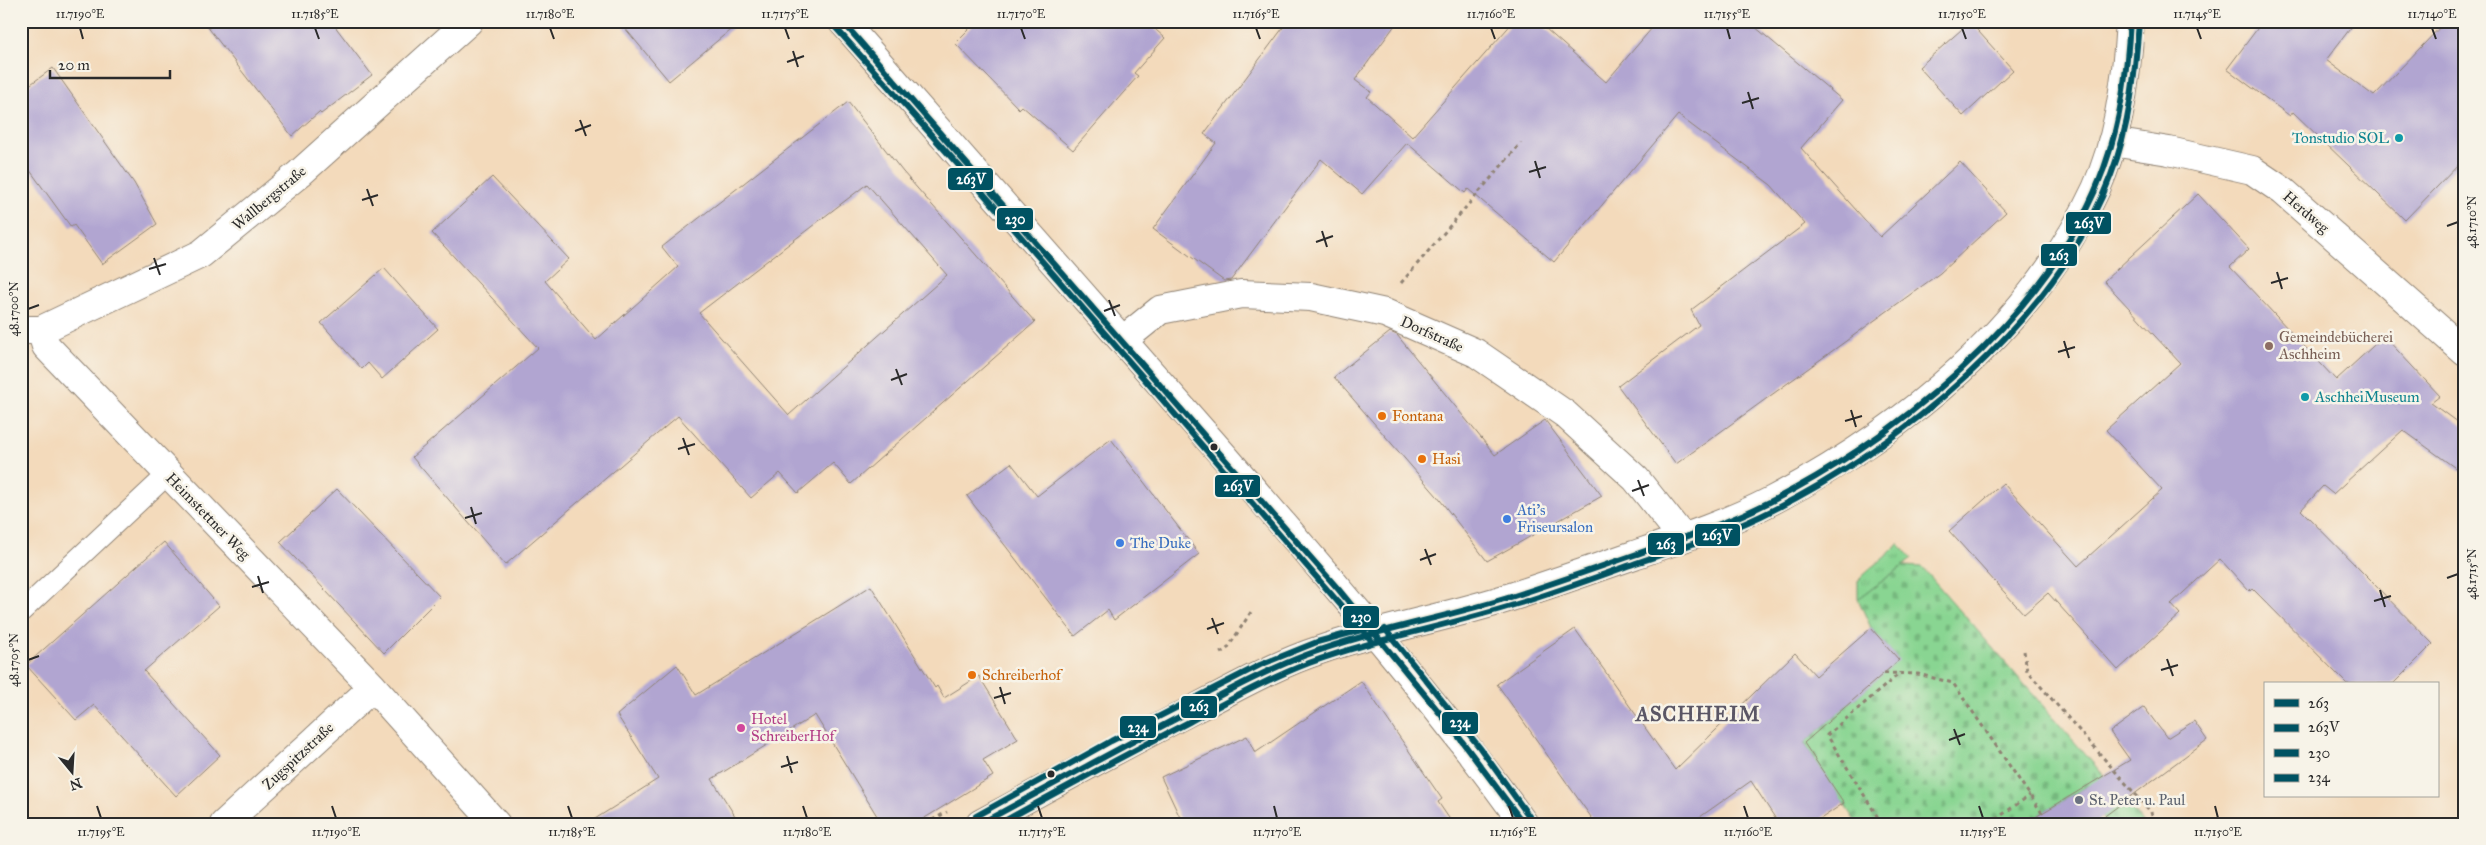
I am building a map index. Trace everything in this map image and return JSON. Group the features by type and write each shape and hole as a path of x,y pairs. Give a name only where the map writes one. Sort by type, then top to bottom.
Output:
{"street":[{"name":"Wallbergstraße","path":"31,330 201,254 300,173 469,21"},
{"path":"842,21 1123,340 1378,634 1473,753 1524,824"},
{"path":"980,824 1116,749 1257,677 1320,650 1512,597 1684,538 1770,501 1858,451 1965,366 2017,311 2065,247 2096,187 2112,142 2125,76 2130,21"},
{"name":"Herdweg","path":"2112,142 2169,151 2252,170 2283,191 2465,352"},
{"name":"Dorfstraße","path":"1123,340 1160,310 1241,294 1311,297 1385,314 1476,353 1565,414 1636,480 1684,538"},
{"name":"Heimstettner Weg","path":"31,330 373,688 496,824"},
{"name":"Zugspitzstraße","path":"224,824 373,688"}],"lane":[{"path":"21,612 168,474"}],"path":[{"path":"1423,257 1521,143"},
{"path":"2024,650 2026,671 2151,812 2154,824"},
{"path":"1884,673 1918,674 1953,683 2042,812"},
{"path":"1882,824 1827,735 1900,673"},
{"path":"1989,824 2030,795"}],"green space":[{"path":"1898,543 1912,559 1858,599 1858,581"},
{"path":"1903,566 1922,567 2126,801 2143,824 2107,824 2085,787 2024,824 1857,824 1804,743 1898,660 1871,628 1858,599"}],"building":[{"path":"203,21 331,21 372,75 321,114 319,112 292,136"},
{"path":"619,21 741,21 669,81"},
{"path":"977,21 1146,21 1165,38 1134,73 1138,76 1073,150 1022,106 1019,109 955,43"},
{"path":"1288,21 1398,21 1355,80 1371,92 1367,97 1412,137 1514,21 1537,21 1606,82 1658,21 1748,21 1842,100 1801,148 1880,237 1960,162 2006,212 1940,273 1676,464 1618,386 1699,325 1691,310 1805,224 1771,185 1678,115 1554,262 1468,189 1465,193 1407,143 1362,194 1321,159 1231,280 1224,281 1153,229 1216,143 1204,134"},
{"path":"2263,21 2356,21 2326,60 2374,96 2446,21 2465,21 2465,158 2405,220 2293,112 2290,116 2227,69"},
{"path":"1970,22 2013,70 1963,116 1919,67"},
{"path":"53,68 134,183 157,224 102,264 74,225 71,227 21,158 21,91"},
{"path":"848,102 903,172 1035,322 851,484 833,463 798,493 780,473 751,498 678,416 505,565 412,457 538,348 432,233 492,177 569,259 545,281 596,340 678,267 662,247","holes":["867,184 947,275 789,415 699,313"]},
{"path":"2198,194 2249,249 2230,267 2336,380 2384,336 2440,396 2431,403 2465,428 2465,475 2403,430 2333,494 2323,486 2301,510 2433,644 2395,682 2345,682 2252,588 2249,591 2220,559 2171,604 2180,614 2118,670 2048,593 2024,614 1949,531 2003,483 2078,566 2162,490 2106,430 2180,363 2104,281"},
{"path":"384,268 438,329 382,379 368,363 362,369 321,323"},
{"path":"1390,332 1397,335 1495,455 1545,420 1602,496 1487,561 1437,496 1334,377"},
{"path":"1111,439 1199,554 1114,620 1108,610 1075,636 967,496 1011,463 1037,496"},
{"path":"337,489 440,597 384,653 280,542"},
{"path":"164,542 219,606 144,671 220,755 176,796 94,705 76,720 26,665"},
{"path":"871,586 935,688 937,686 944,698 979,676 1018,739 983,760 993,776 915,824 882,824 815,715 712,779 740,824 587,824 658,779 617,715 677,665 696,695"},
{"path":"1871,628 1899,660 1804,743 1844,803 1813,824 1779,824 1751,781 1690,824 1596,824 1497,684 1575,629 1675,770 1795,653 1816,676"},
{"path":"1361,681 1442,799 1438,802 1453,824 1183,824 1161,777 1247,736 1255,753"},
{"path":"2144,707 2167,738 2194,721 2207,740 2094,824 2024,824 2130,760 2110,732"}],"transit line":[{"name":"230","path":"842,21 1339,590 1452,728 1524,824"},
{"name":"263","path":"980,824 1229,690 1290,661 1357,638 1514,596 1739,517 1805,483 1858,450 1911,412 1960,370 2006,323 2046,274 2080,222 2104,168 2115,132 2125,77 2130,21"},
{"name":"263V","path":"999,824 1233,698 1293,669 1360,646 1491,612 1700,541 1761,516 1814,488 1867,455 1918,417 1968,375 2013,329 2053,280 2086,229 2111,175 2123,138 2133,80 2139,22"},
{"name":"263V","path":"835,27 969,177 1371,640"},
{"name":"234","path":"976,816 1111,741 1260,665 1317,642 1376,626"},
{"name":"234","path":"1385,629 1480,748 1531,819"}],"place":[{"name":"Tonstudio SOL","path":"2399,138"},
{"name":"Gemeindebücherei Aschheim","path":"2269,346"},
{"name":"AschheiMuseum","path":"2305,397"},
{"name":"Fontana","path":"1382,416"},
{"name":"Hasi","path":"1422,459"},
{"name":"Ati's Friseursalon","path":"1507,519"},
{"name":"The Duke","path":"1120,543"},
{"name":"Schreiberhof","path":"972,675"},
{"name":"Hotel SchreiberHof","path":"741,728"},
{"name":"St. Peter u. Paul","path":"2079,800"}],"district":[{"name":"ASCHHEIM","path":"1698,714"}]}
